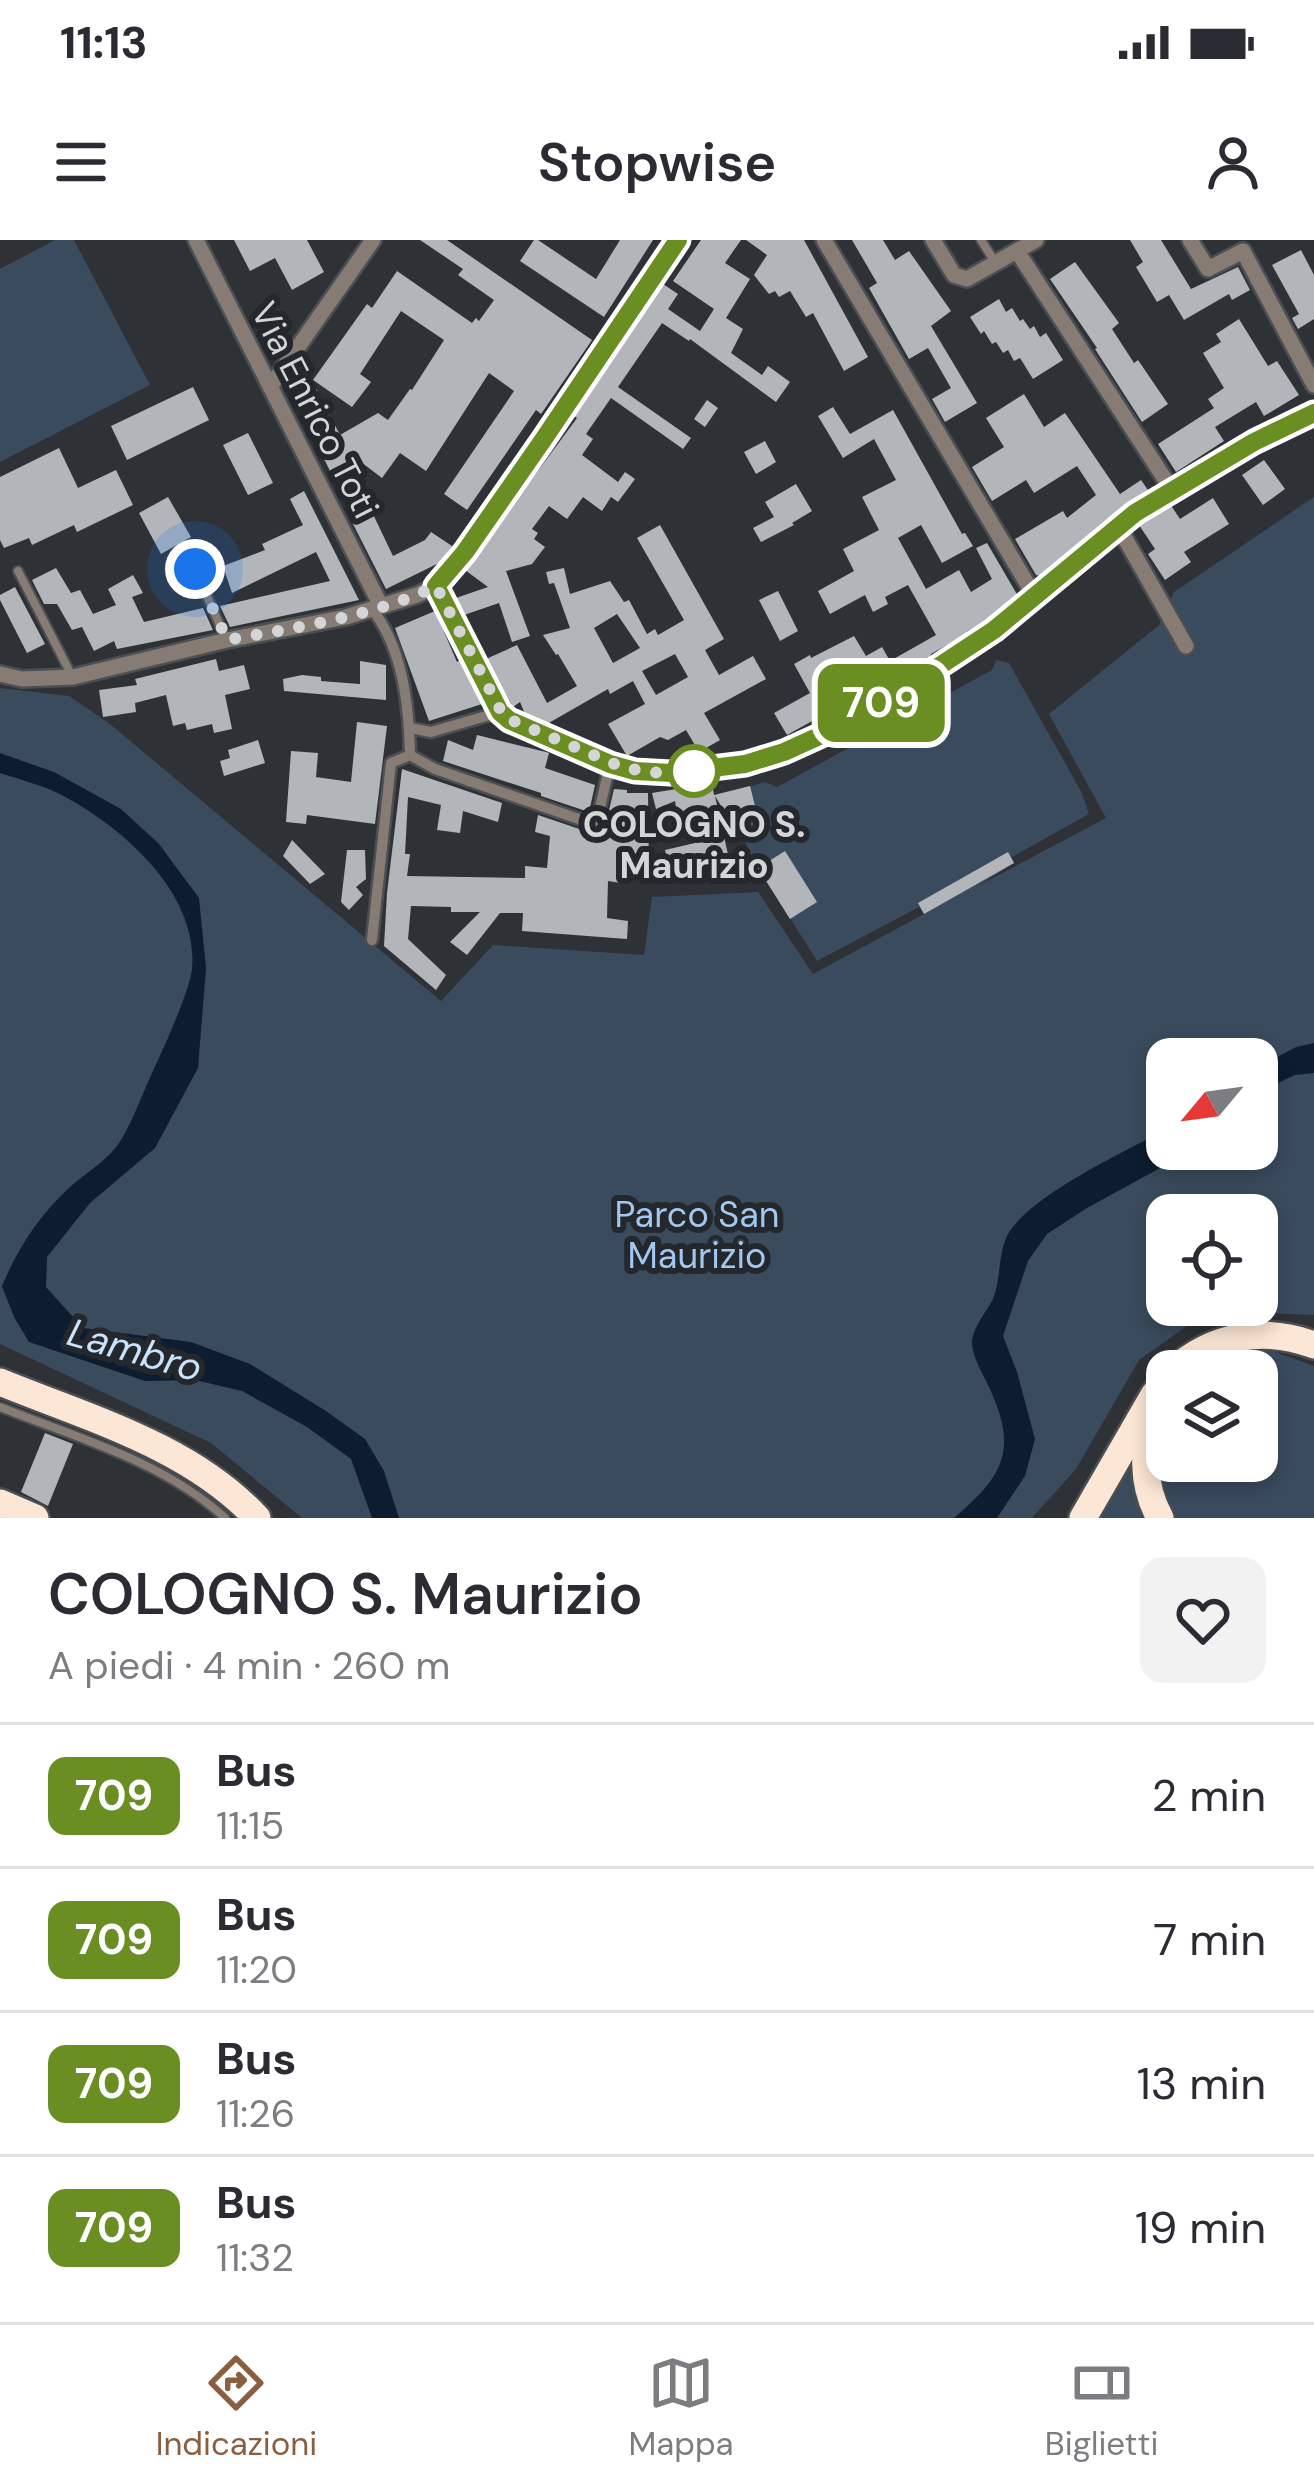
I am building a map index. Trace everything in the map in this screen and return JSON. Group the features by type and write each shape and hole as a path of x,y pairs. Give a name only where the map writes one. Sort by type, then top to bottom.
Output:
{"highway":[{"path":"1203,1350 1235,1337 1271,1334 1314,1345"},
{"path":"1231,1350 1254,1345 1291,1348 1314,1356"},
{"path":"0,1382 186,1462 218,1482 256,1518"},
{"path":"1083,1518 1146,1409"},
{"path":"1147,1482 1160,1518"},
{"path":"0,1503 35,1518"}],"street":[{"name":"Via Enrico Toti","path":"196,240 376,607"},
{"path":"270,387 373,240"},
{"path":"0,674 22,679 73,677 346,617 436,586 478,533 678,240"},
{"path":"824,240 1035,597"},
{"path":"933,240 954,275 967,279 1036,240"},
{"path":"1190,240 1208,269 1243,250 1314,385"},
{"path":"1017,251 1172,490"},
{"path":"436,586 497,706 514,723 610,764 648,773 745,764 848,723 914,683 994,630 1118,526 1254,442 1314,413"},
{"path":"1118,526 1186,646"},
{"path":"376,607 396,655 410,728 410,755"},
{"path":"410,728 431,732 497,706"},
{"path":"410,755 435,769 596,825 610,764"},
{"path":"372,940 392,763 410,755"}],"lane":[{"path":"981,240 996,263"},
{"path":"195,569 227,640"},
{"path":"18,572 73,677"},
{"path":"0,1407 173,1478 225,1518"}],"green space":[{"path":"55,240 74,240 150,385 0,462 0,269"},
{"name":"Parco San Maurizio","path":"1314,497 1314,1315 1278,1314 1278,1194 1146,1194 1146,1326 1187,1326 1146,1350 1076,1469 1032,1518 302,1518 211,1443 0,1344 0,688 69,696 110,724 441,1001 493,945 644,955 652,897 758,892 813,974 924,914 919,907 817,961 748,852 733,791 765,782 777,787 992,670 996,660 1009,663 1082,793 1089,814 1012,857 1014,863 976,887 1106,818 1049,714 1159,625 1174,592"},
{"path":"1278,1353 1314,1366 1314,1518 1169,1518 1161,1482 1278,1482"},
{"path":"1133,1448 1150,1518 1094,1518"}],"water":[{"name":"Lambro","path":"0,753 54,772 121,809 159,844 199,898 206,968 198,1068 155,1148 90,1203 47,1257 46,1287 83,1328 191,1342 250,1364 326,1411 365,1439 384,1471 399,1518 372,1518 351,1459 307,1427 242,1391 195,1380 145,1381 29,1342 14,1317 2,1286 15,1259 48,1210 122,1139 176,1020 192,969 184,916 154,868 91,812 53,791 0,773"},
{"path":"1314,1043 1314,1073 1278,1083 1278,1057"},
{"path":"1146,1140 1146,1170 1157,1170 1047,1234 1028,1261 1003,1336 1035,1439 1025,1476 997,1518 954,1518 985,1488 1002,1459 1003,1425 972,1340 993,1299 1007,1236 1035,1206"}],"building":[{"path":"234,240 307,240 324,272 292,290 275,258 250,271"},
{"path":"420,240 447,240 592,340 541,414 536,410 467,510 444,494 514,391 489,373 426,471 400,453 382,478 357,459 330,471 297,403 312,381 340,435 378,413 388,420 412,390 444,340 401,311 360,374 371,382 352,407 313,380 367,304 372,308 397,271 472,323 476,318 479,321 494,300 458,275 463,269"},
{"path":"534,240 596,279 620,240 653,240 604,317 520,261"},
{"path":"701,240 741,240 725,263 750,279 726,318 743,329 731,353 762,375 768,366 790,382 776,402 662,323 618,387 691,438 683,449 611,398 586,434 593,439 582,455 618,482 625,472 635,479 618,502 611,497 602,511 583,497 567,519 549,506 532,529 538,533 534,539 545,547 532,564 506,571 530,636 512,642 499,603 464,615 456,598 488,587 465,570 577,418 574,416 663,284 678,294 668,309 700,331 714,309 673,281"},
{"path":"746,240 804,240 868,357 844,371 813,313 806,317 790,291 779,297 775,291 769,294 754,275 767,255"},
{"path":"852,240 883,240 895,260 909,251 951,311 931,326 977,403 945,422 932,399 951,388 928,348 909,359 869,288 877,283"},
{"path":"1130,240 1161,240 1191,289 1238,267 1250,290 1232,300 1229,294 1184,320 1169,295 1157,302 1136,267 1143,262"},
{"path":"1301,250 1314,275 1314,319 1298,329 1292,318 1299,314 1272,265"},
{"path":"1075,262 1119,323 1112,329 1134,363 1138,360 1168,404 1142,422 1050,279"},
{"path":"999,299 1006,312 1012,308 1040,337 1046,333 1063,360 1033,379 1020,358 1014,361 1008,350 1003,353 984,331 981,334 970,317"},
{"path":"1239,319 1268,366 1277,361 1299,395 1264,416 1256,402 1215,427 1224,441 1176,472 1158,444 1214,408 1208,399 1224,388 1203,353 1221,342 1216,334"},
{"path":"193,387 209,420 127,460 111,426"},
{"path":"1024,394 1044,427 1065,413 1120,494 1141,480 1148,490 1040,576 1015,539 1063,511 1067,518 1096,495 1077,466 1034,493 1026,480 992,501 972,467 1004,447 986,418"},
{"path":"707,400 718,408 705,427 694,419"},
{"path":"833,407 850,434 893,410 973,546 942,563 921,525 898,538 926,589 959,570 971,592 992,579 976,548 987,543 1018,596 930,658 865,693 867,697 787,735 774,713 810,693 794,664 854,636 866,656 882,647 890,661 936,635 908,585 885,597 888,604 873,612 865,595 830,614 818,591 854,571 843,549 879,530 862,497 896,480 874,439 843,458 818,416"},
{"path":"248,433 273,483 248,495 223,445"},
{"path":"765,441 776,462 756,474 744,452"},
{"path":"59,448 78,488 116,470 133,505 77,532 74,525 32,545 29,538 4,548 0,477"},
{"path":"1264,460 1285,489 1263,505 1242,475"},
{"path":"796,484 812,511 761,542 753,528 774,517 765,502"},
{"path":"304,491 359,600 230,627 220,606 330,581 316,552 232,593 223,566 265,550 262,544 303,525 290,499"},
{"path":"168,497 191,537 161,554 139,513"},
{"path":"1213,498 1229,524 1184,552 1191,562 1165,580 1148,554 1155,549 1139,525 1170,504 1180,519"},
{"path":"371,510 393,556 431,532 452,546 441,562 386,589 351,520"},
{"path":"660,525 724,639 705,650 719,675 753,656 766,679 704,713 720,740 699,752 686,730 668,740 660,737 627,756 608,724 645,704 633,681 610,694 608,689 547,724 525,714 520,702 513,707 486,659 517,645 547,703 577,686 543,635 570,628 546,572 564,568 570,594 610,581 624,602 629,600 647,634 655,629 658,635 684,620 637,538","holes":["617,614 640,648 613,663 594,628","675,654 688,677 656,695 642,671"]},
{"path":"56,568 71,593 80,590 93,614 116,605 108,589 133,575 143,593 132,597 144,622 203,608 213,630 117,649 114,641 94,651 82,627 72,630 57,604 44,604 32,580"},
{"path":"15,587 45,644 27,653 0,600 0,595"},
{"path":"778,591 798,631 780,641 759,600"},
{"path":"435,611 482,704 429,721 395,628"},
{"path":"216,659 219,671 244,665 250,689 225,695 232,729 214,733 212,724 187,730 185,723 173,726 166,695 135,703 136,712 103,717 99,690 137,685 135,679"},
{"path":"360,661 386,665 386,700 284,691 283,679 302,675 360,684"},
{"path":"357,722 387,726 375,824 307,815 306,824 286,822 291,751 318,753 316,777 351,782"},
{"path":"477,735 549,753 545,768 595,785 589,812 443,761 448,740 473,750"},
{"path":"258,740 265,763 224,776 220,761 230,758 228,750"},
{"path":"402,769 502,803 498,822 463,811 460,833 437,830 441,805 408,797 407,876 525,878 525,866 547,868 550,836 535,832 538,815 597,835 605,827 614,789 648,793 649,879 608,881 607,918 628,921 627,939 522,931 523,913 500,913 467,955 450,942 480,912 411,906 408,939 446,975 436,990 384,946"},
{"path":"712,783 714,795 750,786 757,814 729,819 715,796 731,868 672,881 665,850 695,843 690,812 677,813 675,801 656,809 652,793"},
{"path":"292,840 325,874 310,884 283,856"},
{"path":"347,850 365,850 366,879 356,887 363,895 349,910 341,902"},
{"path":"785,851 817,902 790,919 758,868"},
{"path":"1008,852 1014,863 924,914 918,903"},
{"path":"45,1433 73,1444 48,1506 21,1492"}],"bus line":[{"name":"709","path":"678,240 465,552 436,586 504,717 635,771 671,773 745,764 848,723 994,630 1135,513 1254,442 1314,413"}],"place":[{"name":"COLOGNO S. Maurizio","path":"694,771"}],"route":[{"path":"195,569 227,640 346,617 436,586 504,717 624,768 694,771"}]}
